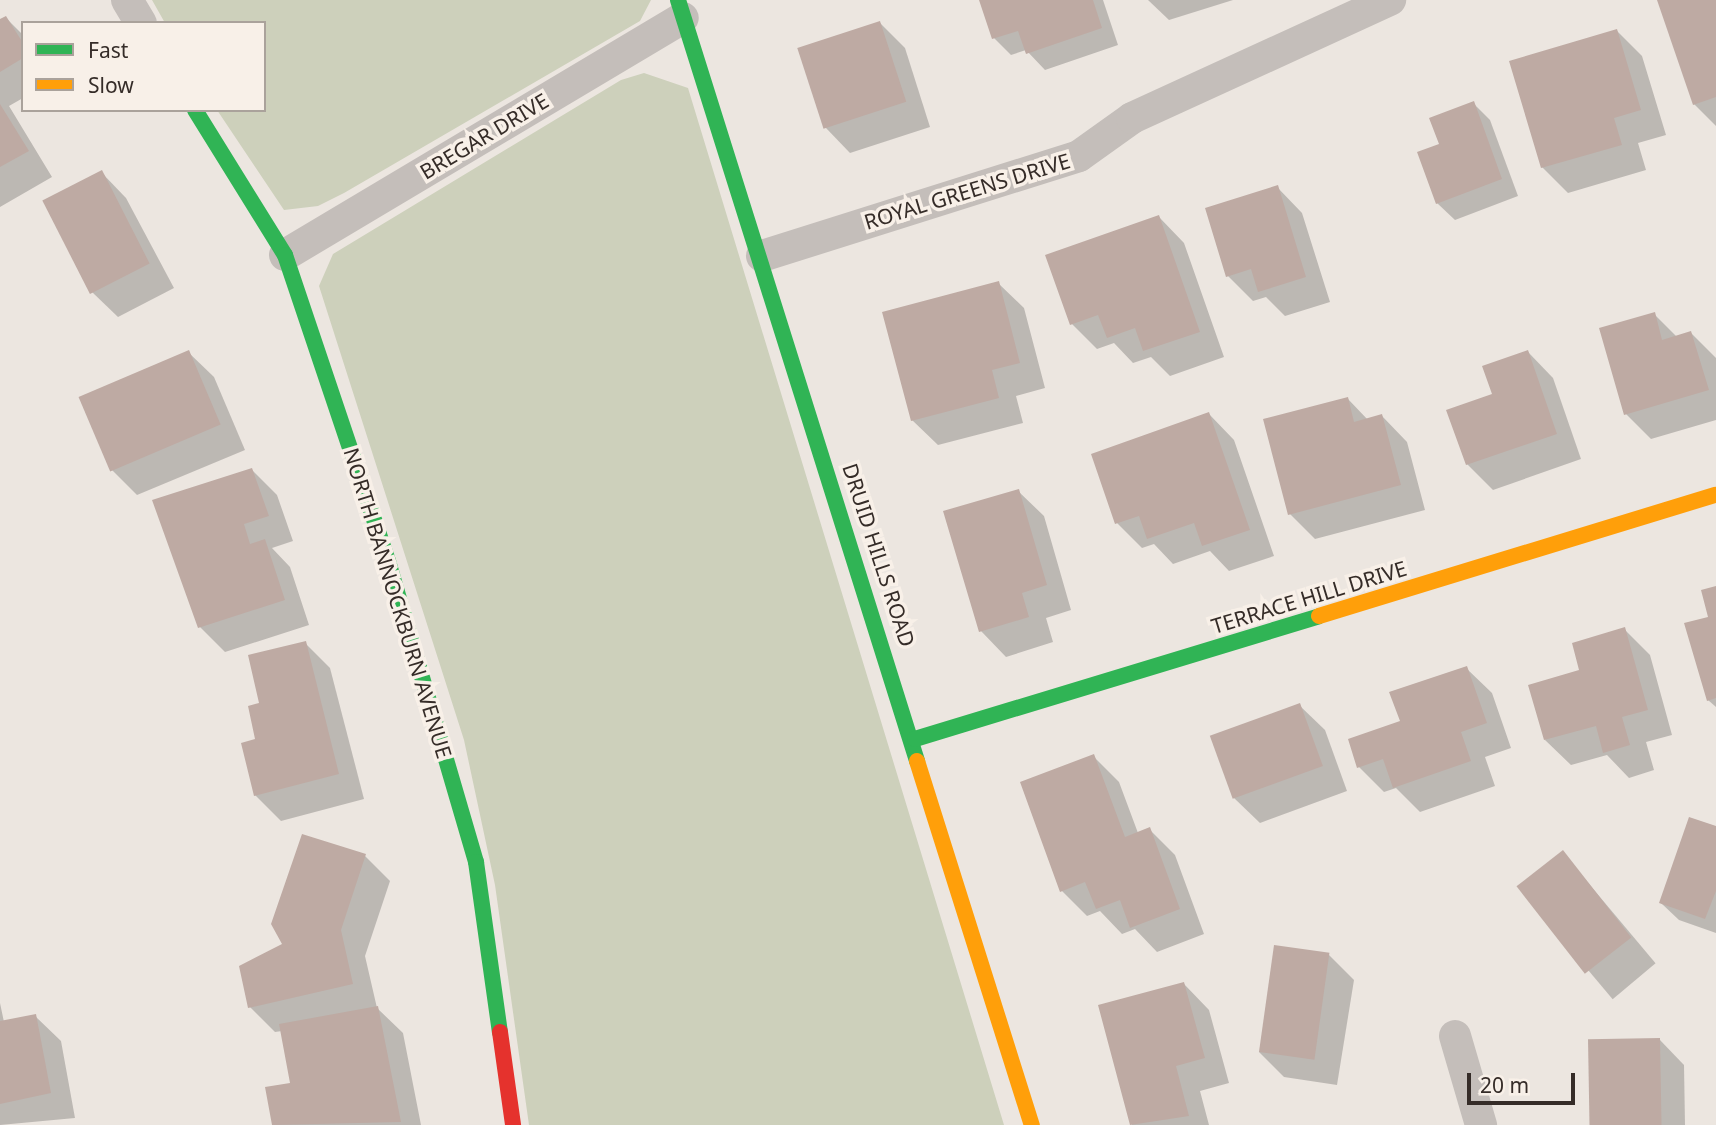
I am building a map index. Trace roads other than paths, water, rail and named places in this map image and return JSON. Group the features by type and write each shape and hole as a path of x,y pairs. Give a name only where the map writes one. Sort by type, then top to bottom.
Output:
{"street":[{"path":"127,0 140,21"},
{"name":"ROYAL GREENS DRIVE","path":"762,256 1079,156 1132,118 1390,0"},
{"name":"DRUID HILLS ROAD","path":"680,9 762,256 915,739 1032,1125"},
{"name":"BREGAR DRIVE","path":"285,255 680,9"},
{"name":"NORTH BANNOCKBURN AVENUE","path":"196,112 285,255 388,561 476,862 513,1125"},
{"name":"TERRACE HILL DRIVE","path":"915,739 1716,495"},
{"path":"1455,1036 1481,1125"}]}
